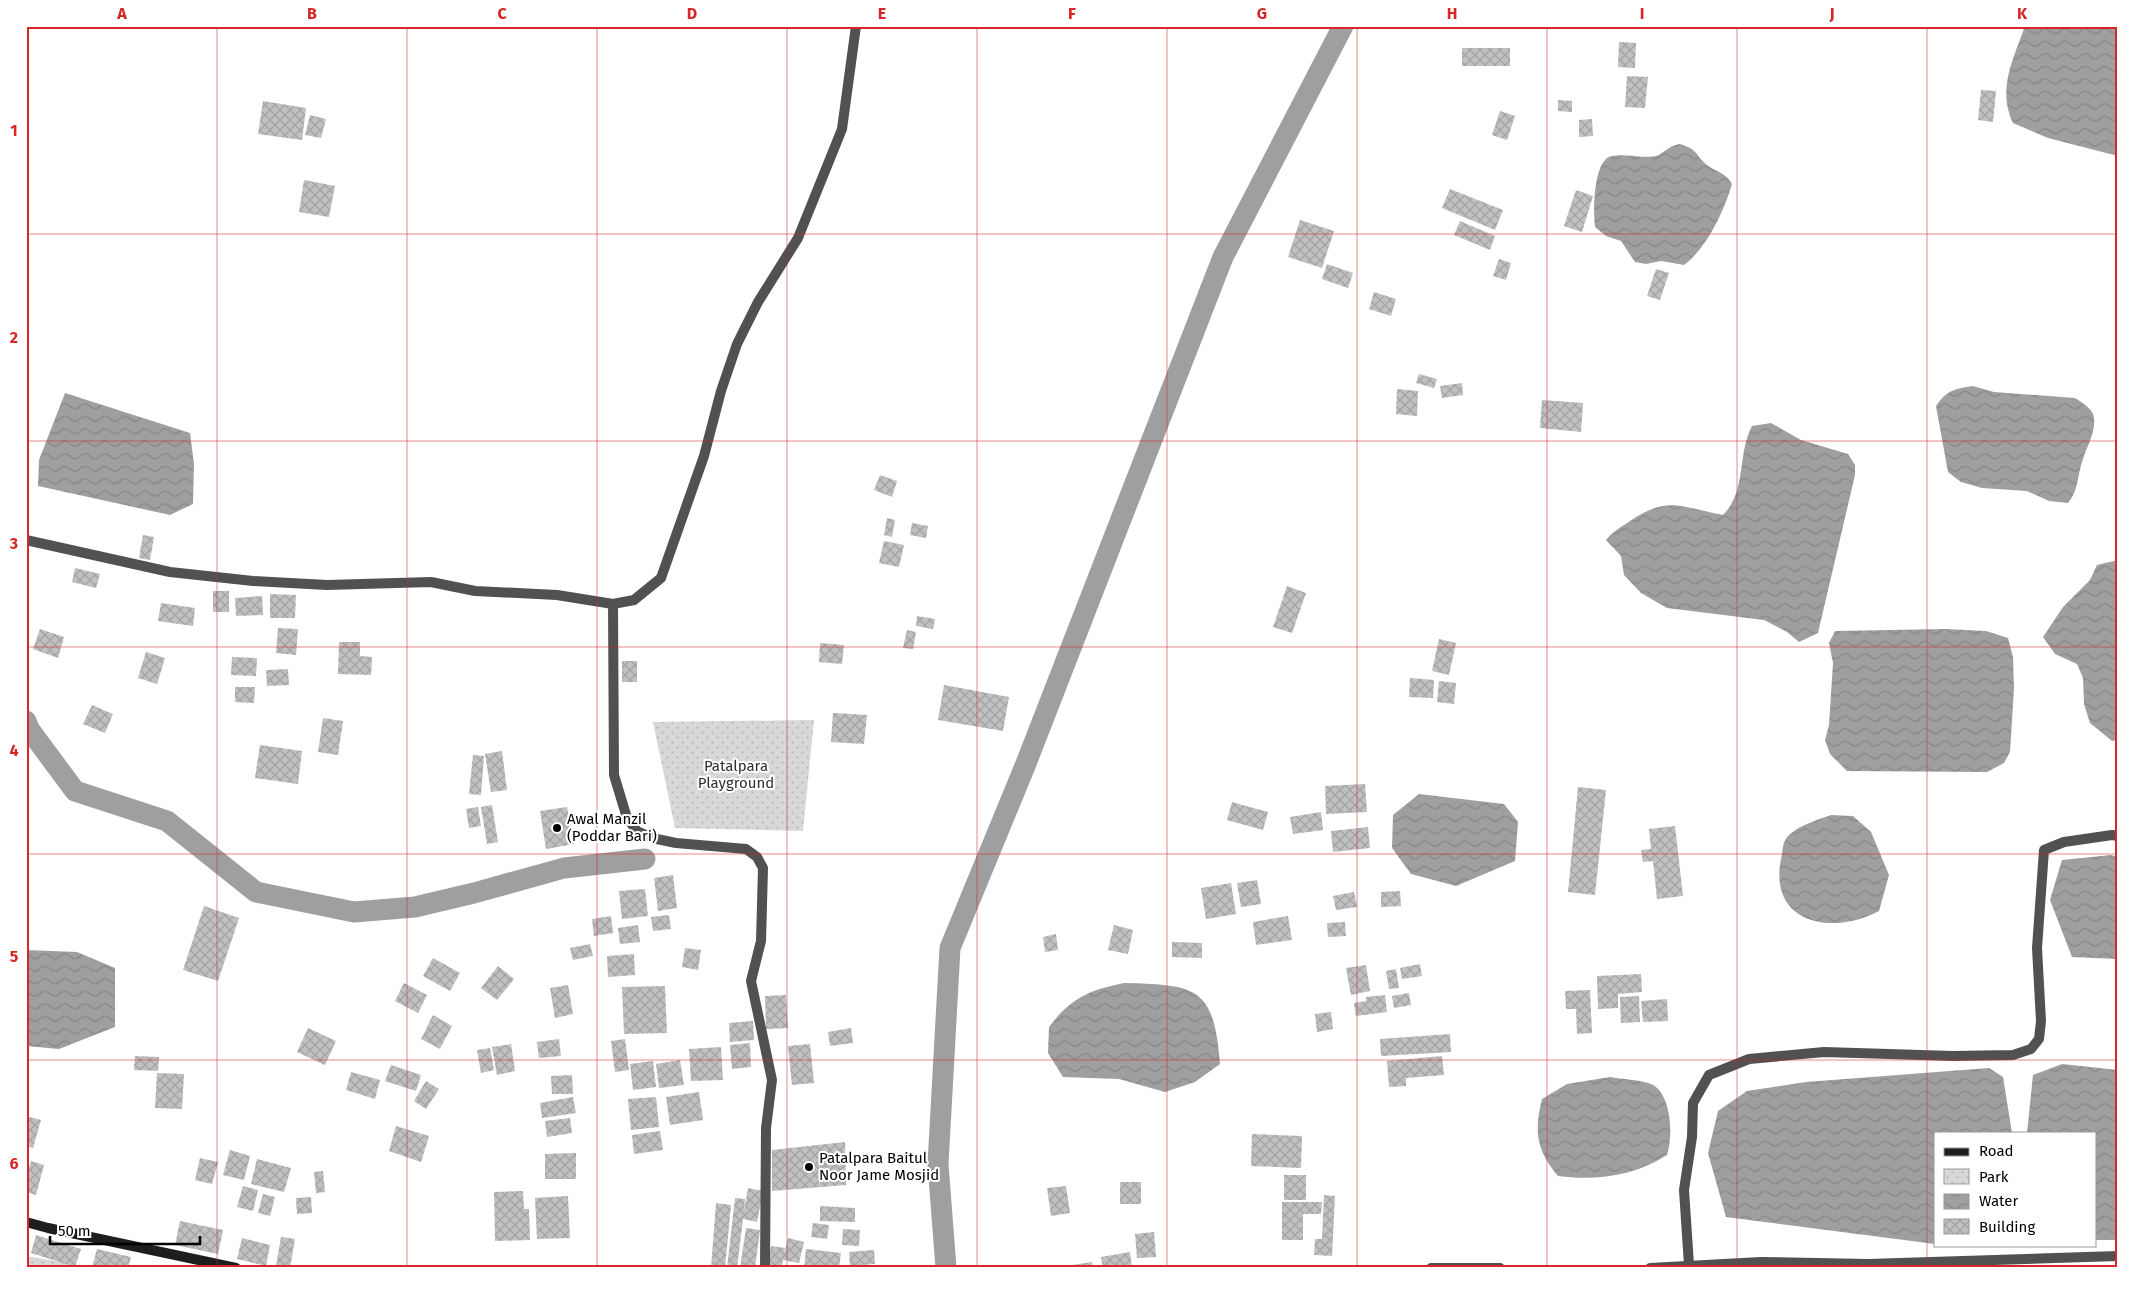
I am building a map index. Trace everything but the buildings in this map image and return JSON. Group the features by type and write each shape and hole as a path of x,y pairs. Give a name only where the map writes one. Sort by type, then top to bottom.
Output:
{"main road":[{"path":"26,1222 236,1268"}],"street":[{"path":"26,540 170,572 244,580 327,585 431,582 475,590 558,595 613,604 634,600 661,578 704,456 721,391 737,344 758,302 798,238 842,129 856,26"},
{"path":"613,604 614,775 627,818 637,831 652,838 676,843 746,849 757,858 762,868 761,941 750,981 772,1080 766,1128 765,1268"},
{"path":"1689,1265 1684,1190 1692,1137 1693,1102 1709,1075 1749,1059 1824,1052 1953,1056 2012,1055 2031,1049 2039,1040 2041,1021 2037,948 2044,850 2064,842 2112,835 2118,836"},
{"path":"1650,1268 1761,1262 1868,1264 2118,1256"},
{"path":"1431,1268 1500,1268"}],"green space":[{"name":"Patalpara Playground","path":"814,720 803,831 675,828 653,722"},
{"path":"26,1256 95,1268 26,1268"}],"water":[{"path":"2025,26 2118,26 2118,156 2048,138 2013,123 2006,98 2008,74"},
{"path":"1680,144 1693,150 1707,165 1730,180 1732,184 1724,206 1707,239 1684,265 1661,261 1646,264 1635,262 1621,241 1606,236 1595,227 1594,199 1601,166 1606,159 1612,156 1656,156 1672,146"},
{"path":"1973,386 1994,392 2075,398 2090,409 2094,419 2093,431 2081,465 2076,488 2068,503 2049,501 2027,491 1982,488 1961,482 1948,472 1936,406 1948,393"},
{"path":"65,393 190,433 194,464 193,504 170,515 38,486 39,460"},
{"path":"1771,423 1801,440 1848,454 1855,465 1855,475 1818,633 1799,642 1787,632 1764,620 1667,608 1641,593 1624,575 1621,556 1606,540 1611,534 1630,521 1655,508 1675,505 1723,515 1736,495 1747,437 1752,426"},
{"path":"2118,560 2118,740 2112,741 2090,723 2084,704 2083,678 2077,664 2055,654 2043,637 2063,607 2090,580 2097,565"},
{"path":"1946,629 1986,631 2008,638 2013,657 2014,688 2010,752 2004,763 1987,772 1847,771 1830,754 1825,740 1829,725 1833,663 1829,643 1835,631"},
{"path":"1419,794 1504,804 1518,822 1515,861 1456,886 1411,874 1392,848 1393,815"},
{"path":"1831,815 1853,816 1871,832 1889,875 1879,911 1861,919 1842,923 1824,923 1808,919 1794,911 1784,898 1780,881 1781,859 1787,837 1793,831 1803,826"},
{"path":"2111,855 2118,857 2118,959 2072,957 2050,900 2062,860"},
{"path":"26,950 77,952 115,968 115,1027 59,1049 26,1046"},
{"path":"1124,983 1169,986 1184,989 1197,995 1206,1005 1213,1019 1220,1064 1195,1082 1165,1092 1119,1079 1063,1077 1048,1053 1049,1027 1073,1002 1091,992"},
{"path":"2062,1064 2118,1070 2117,1240 2096,1240 2096,1132 2027,1132 2033,1075"},
{"path":"1989,1068 2003,1077 2012,1132 1934,1132 1934,1244 1726,1217 1708,1153 1718,1111 1747,1091 1806,1082"},
{"path":"1610,1077 1649,1083 1659,1090 1664,1098 1669,1117 1670,1138 1667,1155 1642,1168 1615,1175 1587,1178 1558,1176 1545,1157 1539,1140 1538,1121 1542,1099 1567,1084"}],"waterway":[{"path":"946,1268 938,1164 950,948 1025,766 1223,257 1343,26"},
{"path":"26,721 29,729 75,791 167,821 256,892 354,912 415,907 564,868 645,859"}],"place":[{"name":"Awal Manzil (Poddar Bari)","path":"557,828"},
{"name":"Patalpara Baitul Noor Jame Mosjid","path":"809,1167"}]}
